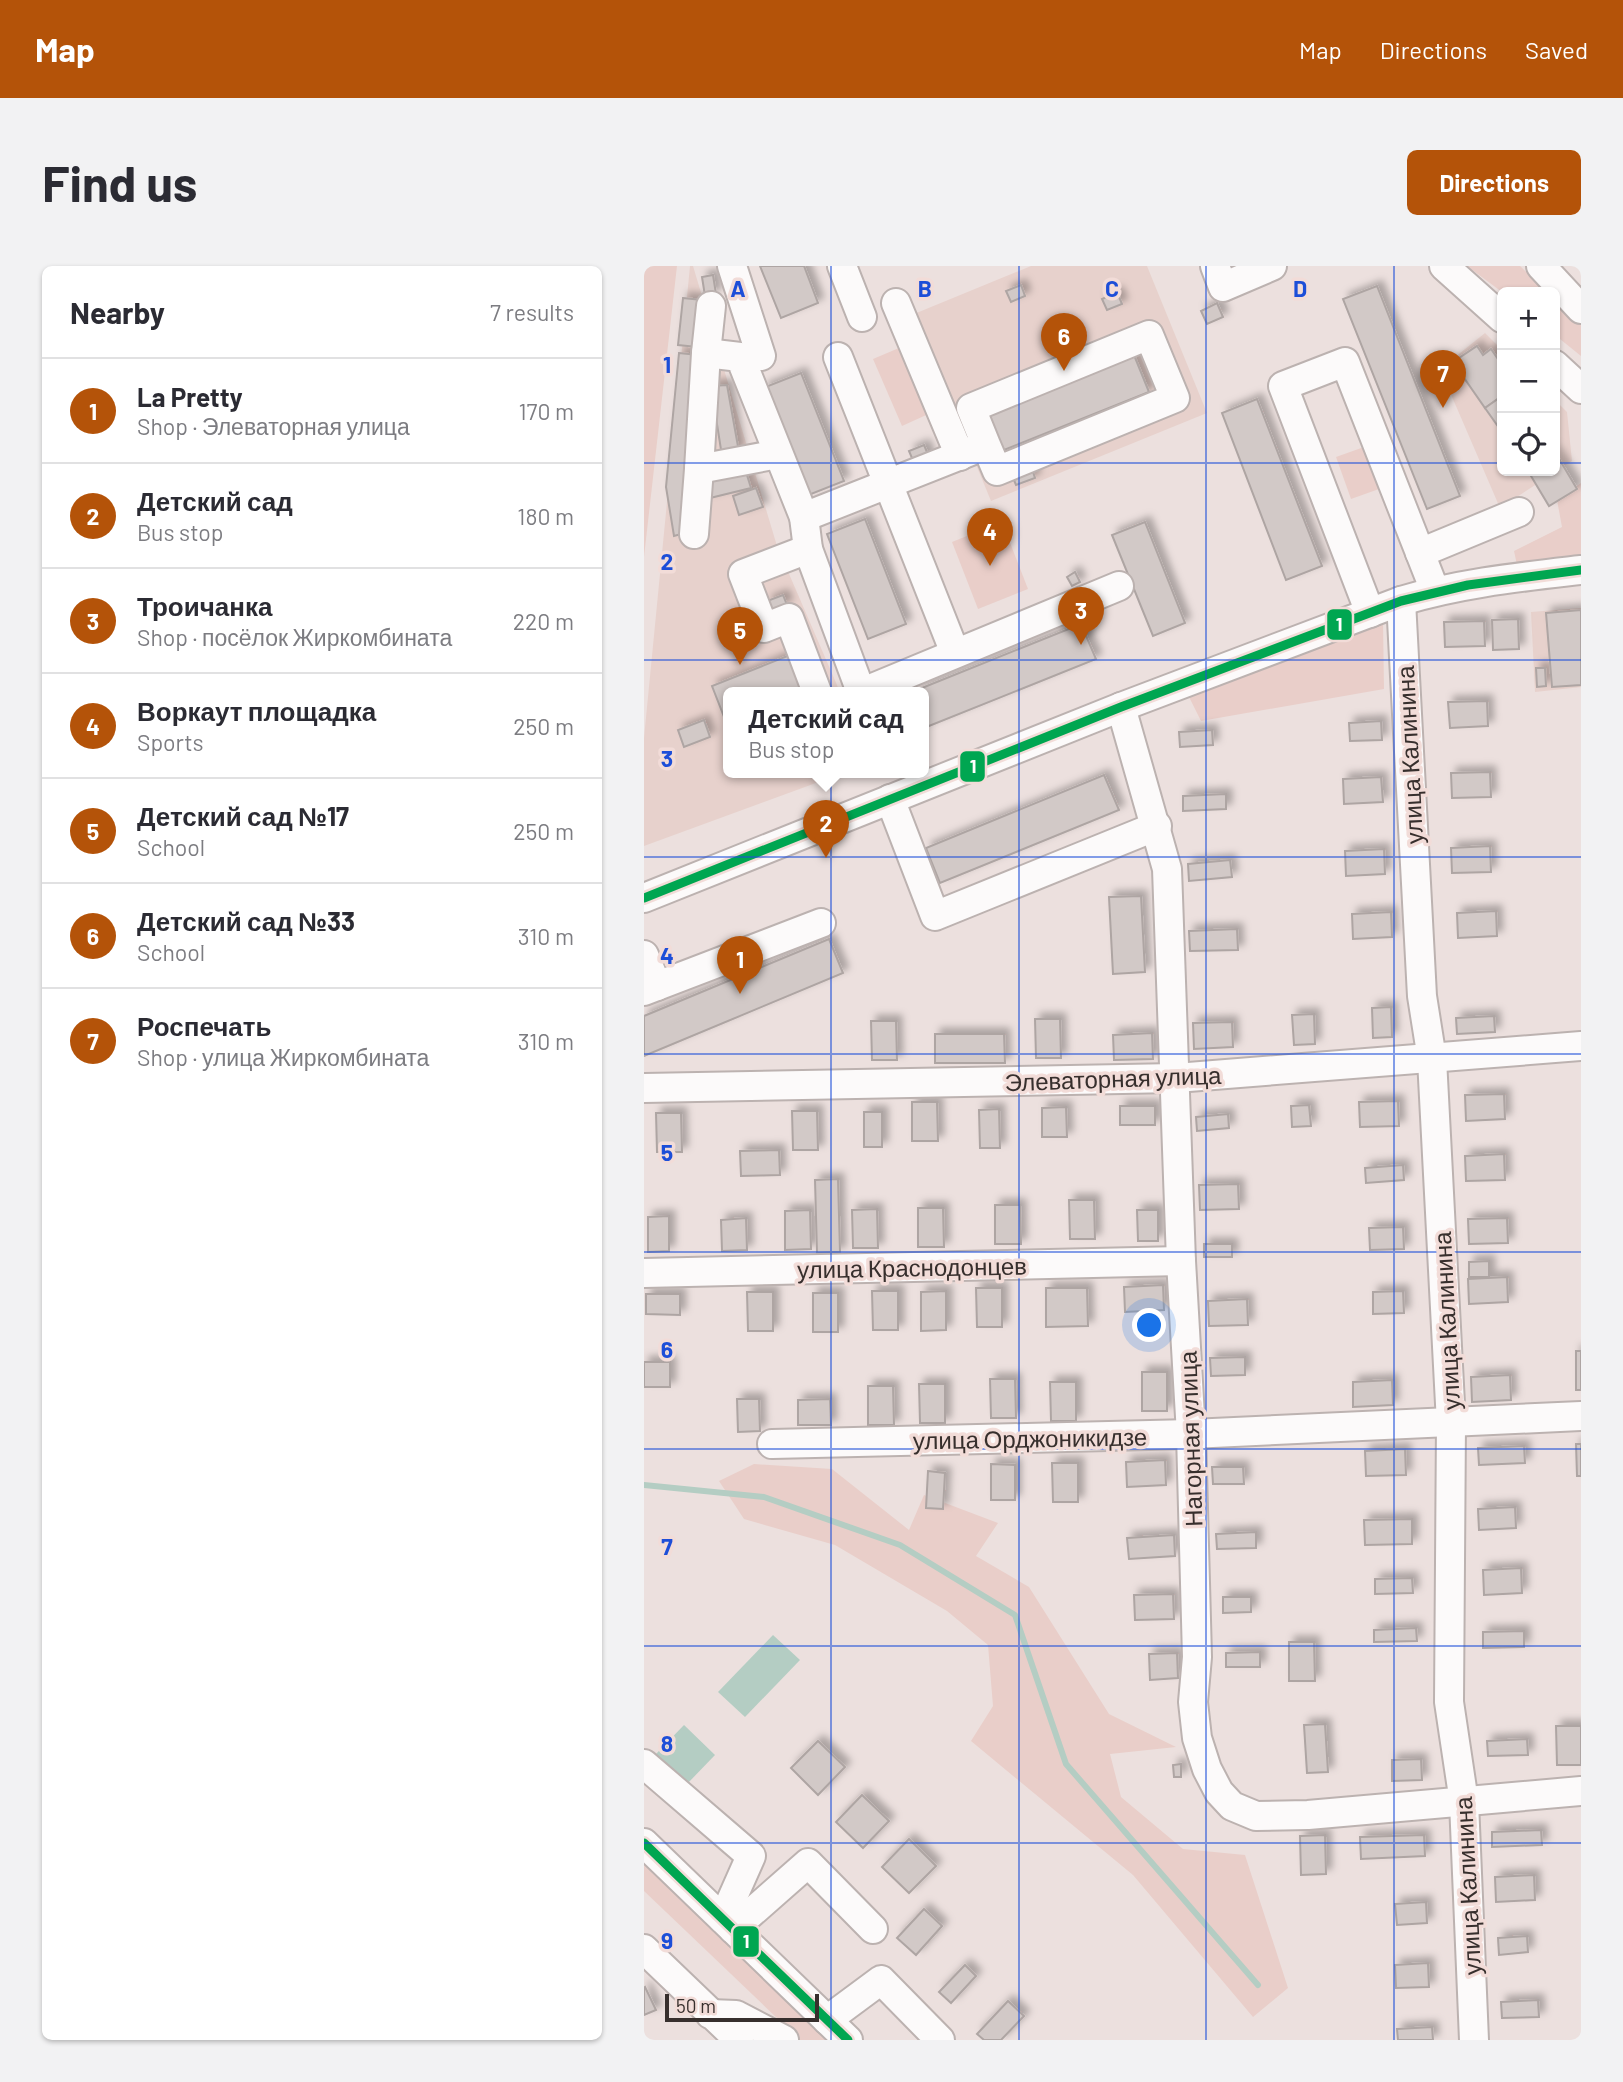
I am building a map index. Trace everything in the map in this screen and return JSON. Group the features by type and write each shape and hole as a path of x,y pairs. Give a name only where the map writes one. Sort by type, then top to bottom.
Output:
{"street":[{"path":"732,266 761,356"},
{"path":"842,266 862,317"},
{"path":"1215,266 1223,287 1265,267"},
{"path":"1444,266 1497,314"},
{"path":"1541,266 1581,309"},
{"path":"896,303 960,456"},
{"path":"694,534 711,306"},
{"path":"1149,335 1175,398 997,471 986,444 971,408 1149,335"},
{"path":"706,353 740,357 804,517 808,549 860,687"},
{"path":"838,357 955,653"},
{"path":"1370,613 1283,386 1345,362 1435,591"},
{"path":"1560,369 1580,385"},
{"path":"804,517 986,444"},
{"path":"699,469 778,454"},
{"path":"1420,553 1519,512"},
{"path":"808,549 743,574 764,628 789,618 815,687"},
{"path":"929,776 1121,707 1401,601 1435,591 1499,579 1581,570"},
{"path":"874,687 1119,586"},
{"name":"улица Калинина","path":"1401,601 1422,996 1432,1059 1451,1423 1449,1702 1464,1802 1474,2040"},
{"name":"Нагорная улица","path":"1121,707 1157,826 1167,869 1181,1261 1191,1434 1198,1657 1194,1702 1198,1738 1207,1769 1219,1792 1232,1806 1256,1816 1581,1791"},
{"path":"644,898 923,778"},
{"path":"895,788 935,916 1157,826"},
{"path":"644,955 651,988 821,923"},
{"name":"Элеваторная улица","path":"644,1088 1176,1078 1581,1046"},
{"name":"улица Краснодонцев","path":"644,1273 1181,1261"},
{"name":"улица Орджоникидзе","path":"772,1444 1191,1434 1581,1416"},
{"path":"644,1764 751,1856 728,1924"},
{"path":"644,1843 848,2040"},
{"path":"728,1924 808,1863 873,1929"},
{"path":"644,1949 739,2040"},
{"path":"827,2020 881,1980 927,2036"},
{"path":"710,2014 736,2015 784,2040"}],"shaded area":[{"path":"644,266 677,266 644,557"},
{"path":"690,266 693,266 777,546 838,687 723,687 723,778 830,778 644,846 644,738"},
{"path":"1031,266 1147,266 1207,413 991,501 914,314"},
{"path":"1467,266 1520,266 1542,287 1497,287"},
{"path":"1560,303 1581,318 1581,356 1560,339"},
{"path":"1485,333 1497,345 1497,476 1549,476 1500,508 1440,369"},
{"path":"906,345 935,411 902,426 873,359"},
{"path":"1560,405 1567,412 1572,461 1560,469"},
{"path":"1364,447 1379,489 1351,499 1336,457"},
{"path":"1581,483 1581,557 1517,565 1514,551 1562,527 1557,500"},
{"path":"1002,522 1028,589 978,609 952,542"},
{"path":"1581,608 1581,687 1535,692 1531,612"},
{"path":"1383,620 1384,689 1201,721 1186,691"},
{"path":"754,1464 832,1469 909,1530 924,1495 998,1523 976,1556 1029,1587 1109,1714 1176,1747 1110,1754 1121,1797 1183,1849 1245,1855 1288,1988 1253,2017 1133,1875 971,1741 993,1706 988,1645 947,1611 835,1545 744,1519 719,1481"},
{"path":"773,1635 800,1660 745,1717 718,1692"},
{"path":"684,1725 715,1755 687,1784 656,1754"},
{"path":"644,1861 830,2040 800,2040 644,1891"}],"building":[{"path":"760,266 804,266 818,303 781,318"},
{"path":"713,275 716,294 705,296 702,277"},
{"path":"1021,285 1025,296 1011,302 1006,291"},
{"path":"1377,286 1460,496 1427,509 1343,299"},
{"path":"1117,292 1122,304 1107,310 1102,299"},
{"path":"683,298 702,300 697,347 678,345"},
{"path":"1217,303 1223,317 1207,324 1201,311"},
{"path":"1477,346 1483,355 1491,349 1497,358 1497,400 1485,408 1453,362"},
{"path":"679,353 698,355 692,531 674,536 666,487"},
{"path":"1134,355 1149,392 999,452 984,415"},
{"path":"801,373 844,481 806,496 763,388"},
{"path":"727,385 739,452 722,456 711,386"},
{"path":"1257,399 1322,566 1286,580 1222,413"},
{"path":"1497,400 1497,425 1485,408"},
{"path":"924,445 932,464 917,470 909,451"},
{"path":"1560,460 1577,489 1549,506 1531,476 1560,476"},
{"path":"1031,466 1035,478 1016,485 1011,473"},
{"path":"746,472 751,488 706,499 702,483"},
{"path":"756,488 763,507 739,515 733,496"},
{"path":"865,519 906,624 868,639 827,534"},
{"path":"1145,522 1185,623 1153,636 1112,535"},
{"path":"1075,572 1080,582 1072,586 1067,577"},
{"path":"783,595 787,605 770,611 767,601"},
{"path":"1581,610 1581,685 1552,687 1546,613"},
{"path":"1518,619 1519,649 1493,650 1492,620"},
{"path":"1484,621 1485,646 1445,647 1444,622"},
{"path":"1081,624 1096,659 929,726 929,687 924,687"},
{"path":"790,655 801,687 723,687 723,714 712,686"},
{"path":"1536,668 1545,668 1546,686 1537,687"},
{"path":"1487,701 1488,726 1450,728 1448,702"},
{"path":"704,720 710,737 684,747 678,730"},
{"path":"1381,721 1382,740 1350,741 1349,723"},
{"path":"1212,730 1213,745 1180,747 1179,732"},
{"path":"1490,772 1491,797 1452,798 1451,773"},
{"path":"1104,775 1119,810 940,883 926,848"},
{"path":"1381,777 1383,802 1344,804 1343,779"},
{"path":"1226,794 1226,809 1183,811 1183,796"},
{"path":"1490,846 1491,872 1452,873 1451,848"},
{"path":"1384,849 1385,874 1346,876 1345,851"},
{"path":"1230,860 1232,877 1189,881 1188,864"},
{"path":"1141,896 1145,972 1113,974 1109,897"},
{"path":"1496,911 1497,936 1458,938 1457,913"},
{"path":"1391,912 1392,937 1353,939 1352,914"},
{"path":"1237,929 1238,950 1190,951 1189,931"},
{"path":"829,939 843,973 644,1056 644,1016"},
{"path":"1391,1007 1392,1037 1373,1038 1372,1008"},
{"path":"1314,1014 1315,1044 1294,1045 1292,1015"},
{"path":"1494,1016 1495,1032 1457,1034 1456,1018"},
{"path":"1035,1019 1060,1019 1061,1058 1036,1058"},
{"path":"871,1021 896,1021 897,1060 872,1060"},
{"path":"1232,1022 1233,1047 1194,1049 1193,1023"},
{"path":"1152,1033 1153,1059 1114,1060 1113,1035"},
{"path":"935,1034 1004,1034 1005,1063 935,1063"},
{"path":"1504,1094 1505,1119 1466,1121 1465,1095"},
{"path":"1398,1101 1399,1126 1360,1127 1359,1102"},
{"path":"912,1102 937,1102 938,1141 912,1141"},
{"path":"1309,1105 1311,1126 1292,1127 1291,1106"},
{"path":"1120,1106 1155,1106 1155,1125 1120,1125"},
{"path":"1066,1107 1067,1137 1042,1137 1042,1108"},
{"path":"999,1109 1000,1148 980,1148 979,1110"},
{"path":"792,1111 817,1111 818,1150 793,1150"},
{"path":"864,1112 882,1112 882,1147 864,1147"},
{"path":"656,1113 681,1113 682,1152 657,1152"},
{"path":"1228,1114 1229,1128 1197,1131 1196,1117"},
{"path":"779,1150 780,1175 741,1176 740,1151"},
{"path":"1504,1154 1505,1180 1466,1181 1465,1156"},
{"path":"1403,1165 1404,1180 1366,1183 1365,1168"},
{"path":"838,1179 840,1252 817,1253 815,1180"},
{"path":"1238,1184 1239,1209 1200,1210 1199,1185"},
{"path":"1069,1200 1094,1200 1095,1239 1070,1239"},
{"path":"995,1205 1020,1205 1021,1244 995,1244"},
{"path":"918,1208 943,1208 944,1247 918,1247"},
{"path":"877,1209 878,1248 853,1248 852,1210"},
{"path":"810,1210 811,1249 785,1250 785,1211"},
{"path":"1137,1210 1158,1210 1158,1241 1138,1241"},
{"path":"669,1216 669,1251 648,1252 648,1217"},
{"path":"746,1218 747,1250 722,1251 721,1220"},
{"path":"1507,1218 1508,1243 1469,1244 1468,1219"},
{"path":"1403,1227 1404,1249 1370,1250 1369,1228"},
{"path":"1204,1244 1232,1244 1232,1257 1204,1257"},
{"path":"1489,1261 1489,1277 1469,1277 1469,1262"},
{"path":"1507,1277 1508,1302 1469,1304 1468,1279"},
{"path":"1163,1285 1164,1310 1125,1312 1124,1287"},
{"path":"976,1288 1002,1288 1002,1327 977,1327"},
{"path":"1046,1288 1087,1288 1088,1326 1046,1327"},
{"path":"872,1291 898,1291 898,1330 873,1330"},
{"path":"946,1291 946,1330 921,1331 921,1292"},
{"path":"1403,1291 1404,1313 1373,1314 1373,1292"},
{"path":"747,1292 773,1292 773,1331 748,1331"},
{"path":"813,1293 838,1293 838,1332 813,1332"},
{"path":"646,1294 680,1294 680,1315 646,1314"},
{"path":"1247,1299 1248,1325 1209,1326 1208,1301"},
{"path":"1576,1351 1581,1351 1581,1390 1576,1390"},
{"path":"1245,1357 1245,1375 1211,1376 1210,1358"},
{"path":"644,1362 670,1362 670,1387 644,1387"},
{"path":"1142,1372 1167,1372 1167,1411 1142,1411"},
{"path":"1510,1375 1511,1400 1472,1402 1471,1377"},
{"path":"990,1379 1015,1379 1016,1418 991,1418"},
{"path":"1392,1380 1393,1405 1353,1407 1353,1382"},
{"path":"1050,1382 1076,1382 1076,1421 1051,1421"},
{"path":"919,1384 945,1384 945,1423 920,1423"},
{"path":"868,1386 893,1386 894,1425 868,1425"},
{"path":"737,1399 759,1399 760,1431 738,1432"},
{"path":"830,1399 831,1425 798,1425 798,1400"},
{"path":"1576,1444 1581,1444 1581,1476 1577,1476"},
{"path":"1524,1446 1525,1463 1479,1465 1478,1448"},
{"path":"1405,1449 1406,1475 1366,1476 1365,1451"},
{"path":"1165,1460 1166,1485 1127,1487 1126,1462"},
{"path":"1052,1463 1078,1463 1078,1502 1053,1502"},
{"path":"991,1464 1015,1465 1015,1500 991,1500"},
{"path":"1212,1467 1243,1467 1244,1484 1213,1484"},
{"path":"928,1471 945,1473 943,1509 926,1508"},
{"path":"1515,1507 1516,1528 1479,1530 1478,1509"},
{"path":"1412,1519 1412,1544 1365,1545 1364,1520"},
{"path":"1256,1532 1256,1548 1217,1549 1216,1534"},
{"path":"1174,1535 1175,1556 1129,1559 1127,1538"},
{"path":"1521,1568 1522,1593 1484,1595 1483,1570"},
{"path":"1412,1578 1413,1593 1375,1594 1375,1579"},
{"path":"1173,1594 1174,1619 1135,1620 1134,1595"},
{"path":"1223,1597 1251,1597 1251,1612 1223,1613"},
{"path":"1416,1628 1417,1641 1374,1642 1374,1630"},
{"path":"1524,1631 1524,1647 1483,1648 1483,1632"},
{"path":"1289,1642 1314,1642 1315,1681 1289,1681"},
{"path":"1260,1652 1260,1667 1226,1667 1226,1653"},
{"path":"1177,1653 1178,1678 1150,1680 1149,1654"},
{"path":"1325,1724 1328,1772 1307,1773 1304,1725"},
{"path":"1556,1726 1581,1726 1581,1765 1557,1765"},
{"path":"1527,1739 1528,1755 1488,1756 1487,1741"},
{"path":"818,1741 845,1767 818,1795 791,1768"},
{"path":"1421,1759 1422,1780 1392,1781 1392,1760"},
{"path":"1181,1764 1181,1777 1174,1777 1173,1765"},
{"path":"862,1795 889,1821 863,1848 836,1822"},
{"path":"1541,1830 1542,1845 1492,1847 1492,1832"},
{"path":"1325,1835 1326,1874 1301,1875 1300,1836"},
{"path":"1424,1835 1425,1856 1361,1859 1360,1837"},
{"path":"909,1839 936,1866 909,1893 882,1867"},
{"path":"1534,1875 1535,1900 1496,1902 1495,1877"},
{"path":"1426,1902 1427,1923 1397,1925 1395,1904"},
{"path":"924,1909 942,1926 916,1955 897,1938"},
{"path":"1527,1936 1528,1952 1499,1955 1498,1938"},
{"path":"1428,1963 1429,1987 1396,1988 1395,1965"},
{"path":"965,1965 976,1976 951,2003 939,1992"},
{"path":"644,1988 656,2010 644,2015"},
{"path":"1538,2000 1539,2017 1502,2018 1501,2002"},
{"path":"1008,2001 1024,2016 1001,2040 984,2040 977,2034"},
{"path":"1432,2027 1433,2040 1398,2040 1397,2029"}],"waterway":[{"path":"644,1485 764,1497 900,1545 1015,1615 1066,1764 1258,1985"}],"transit line":[{"name":"1","path":"644,898 1121,707 1401,601 1468,585 1581,570"},
{"name":"1","path":"644,1843 848,2040"}],"place":[{"name":"Детский сад №33","path":"1064,371"},
{"name":"Роспечать","path":"1443,408"},
{"name":"Воркаут площадка","path":"990,566"},
{"name":"Троичанка","path":"1081,645"},
{"name":"Детский сад №17","path":"740,665"},
{"name":"Детский сад","path":"826,858"},
{"name":"La Pretty","path":"740,994"}]}
